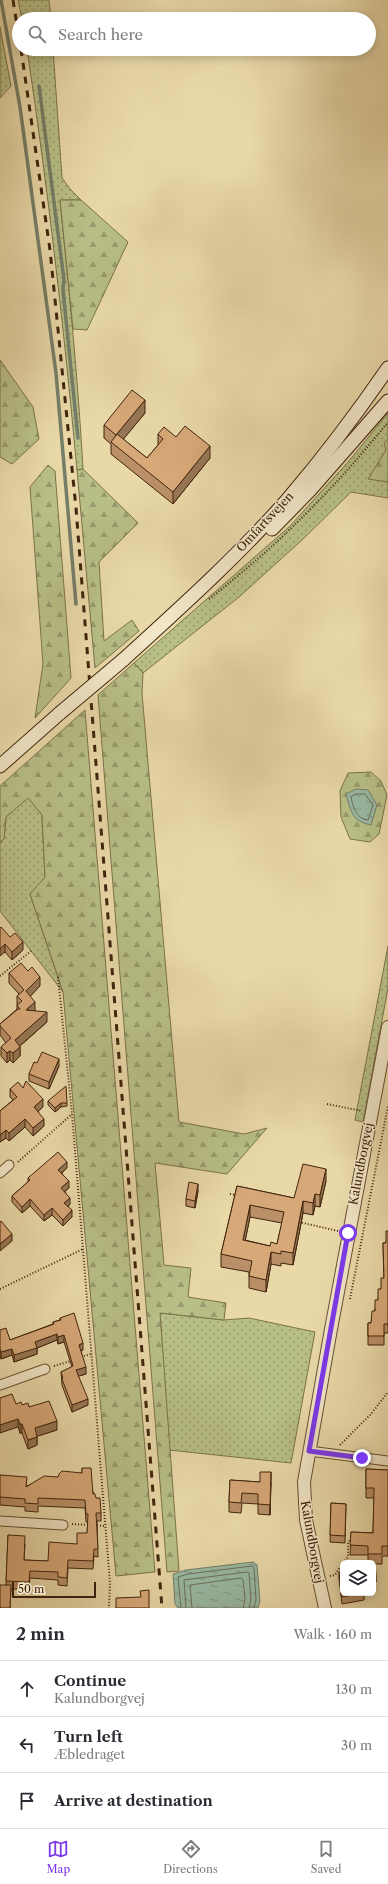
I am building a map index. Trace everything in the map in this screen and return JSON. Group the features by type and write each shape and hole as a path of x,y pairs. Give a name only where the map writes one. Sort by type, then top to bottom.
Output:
{"main road":[{"name":"Omfartsvejen","path":"123,660 248,542 281,507 336,440 388,368"},
{"name":"Omfartsvejen","path":"0,766 60,713 191,603 254,547 310,490 388,401"}],"street":[{"name":"Kalundborgvej","path":"325,1608 309,1540 304,1505 304,1482 348,1233 388,1027"},
{"path":"0,1173 9,1165"},
{"path":"0,1385 45,1369"},
{"path":"309,1451 336,1456 388,1461"},
{"path":"0,1521 63,1525"}],"path":[{"path":"203,603 242,573 291,529 347,471 388,422"},
{"path":"0,976 31,951"},
{"path":"58,977 72,1114 83,1249 110,1584 109,1608"},
{"path":"326,1104 349,1110 371,1112"},
{"path":"350,1299 388,1106"},
{"path":"9,1165 17,1163 72,1114"},
{"path":"230,1194 238,1195"},
{"path":"297,1220 300,1223 348,1233"},
{"path":"0,1289 83,1249"},
{"path":"78,1358 91,1354"},
{"path":"45,1369 72,1360"},
{"path":"336,1456 339,1446 371,1414 388,1392"},
{"path":"63,1525 105,1526"},
{"path":"346,1560 348,1557 348,1542 353,1537"},
{"path":"318,1579 335,1574 340,1567"}],"green space":[{"path":"18,0 49,0 50,12 21,12"},
{"path":"0,27 11,86 0,98"},
{"path":"28,56 53,56 62,178 81,200 60,200 81,435 83,469 77,470 67,364 42,154"},
{"path":"60,200 81,200 128,242 87,330 73,329"},
{"path":"0,360 33,407 39,439 12,464 0,457"},
{"path":"388,413 388,498 351,492 302,540 239,597 143,673 134,663 290,526 349,461"},
{"path":"388,439 388,482 368,479 386,450 384,443"},
{"path":"48,465 55,471 71,678 35,718 43,664 30,487"},
{"path":"83,469 138,523 99,562 104,641 132,620 139,631 95,668 77,470"},
{"path":"134,663 143,673 142,693 179,1122 244,1134 267,1128 227,1174 155,1163 164,1265 191,1268 188,1297 226,1303 224,1320 160,1313 179,1571 167,1572 98,695"},
{"path":"85,710 155,1572 116,1576 63,992 30,894 45,877 42,815 28,798 6,817 4,839 0,842 0,786"},
{"path":"371,772 381,781 387,795 379,834 370,842 350,839 341,817 340,791 348,773"},
{"path":"28,797 42,815 45,878 30,894 63,992 0,911 0,843 4,839 6,817"},
{"path":"388,946 388,988 363,1122 355,1120"},
{"path":"160,1313 224,1320 249,1318 315,1332 291,1463 169,1450"}],"water":[{"path":"356,789 368,790 377,805 371,825 360,821 351,811 346,794"},
{"path":"253,1562 257,1565 260,1601 258,1608 178,1608 175,1604 173,1574 186,1570"}],"building":[{"path":"132,390 145,400 116,435 104,425"},
{"path":"185,426 210,446 173,492 111,442 117,434 147,458 163,439 158,434 164,427 176,437"},
{"path":"1,927 10,937 15,933 23,942 12,952 5,944 0,949"},
{"path":"21,963 28,971 32,967 40,977 26,991 35,1002 26,1010 47,1012 15,1040 20,1047 13,1053 10,1051 7,1053 1,1047 11,1038 0,1026 0,1024 20,1009 17,1005 22,1001 17,996 24,990 9,973"},
{"path":"42,1052 59,1059 49,1082 29,1074 34,1062 37,1063"},
{"path":"26,1081 43,1099 34,1107 44,1119 33,1128 25,1119 9,1133 6,1130 0,1135 0,1111 17,1097 10,1089 18,1082 23,1088"},
{"path":"66,1086 67,1103 61,1103 55,1108 48,1101"},
{"path":"58,1152 67,1162 58,1170 69,1181 61,1188 70,1198 64,1203 72,1210 63,1220 52,1208 44,1215 30,1199 22,1207 12,1196 30,1180 28,1178"},
{"path":"303,1164 326,1169 320,1195 315,1194 313,1203 303,1201 293,1253 281,1251 281,1254 271,1252 266,1280 249,1276 252,1261 221,1254 237,1186 294,1198","holes":["250,1205 284,1212 277,1244 271,1242 270,1246 243,1240"]},
{"path":"189,1182 198,1184 195,1201 186,1199"},
{"path":"1,1221 12,1234 0,1244 0,1222"},
{"path":"386,1231 388,1231 388,1324 384,1324 384,1336 368,1336 368,1323 371,1323 372,1311 375,1311 375,1300 378,1300 378,1289 381,1289 381,1278 384,1278 383,1243 386,1243"},
{"path":"74,1313 83,1343 79,1345 86,1367 76,1370 88,1399 72,1405 62,1379 61,1372 73,1366 64,1335 58,1337 57,1334 35,1342 37,1348 14,1355 12,1349 1,1352 0,1330 6,1328 10,1340 54,1324 53,1322 61,1320 60,1318"},
{"path":"12,1394 16,1404 21,1402 22,1405 28,1403 29,1407 49,1401 57,1421 35,1428 37,1437 28,1440 22,1424 20,1424 18,1419 0,1425 0,1398"},
{"path":"82,1468 91,1468 93,1494 95,1494 96,1498 100,1498 101,1513 96,1513 98,1549 94,1549 93,1561 68,1560 67,1578 58,1577 58,1572 30,1571 29,1582 6,1581 8,1535 25,1536 24,1560 48,1561 49,1542 77,1544 77,1533 87,1533 88,1514 86,1514 85,1500 38,1498 38,1504 25,1503 25,1499 0,1497 0,1475 27,1477 26,1487 44,1476 58,1477 62,1471 82,1473"},
{"path":"366,1469 388,1470 388,1546 382,1546 382,1554 368,1554 368,1546 350,1545 351,1532 373,1533 374,1488 366,1488"},
{"path":"260,1472 271,1472 270,1505 258,1504 258,1494 242,1493 241,1503 229,1502 230,1480 260,1482"},
{"path":"331,1503 346,1504 345,1536 330,1535"},
{"path":"0,1585 11,1585 10,1608 0,1608"},
{"path":"149,1590 149,1608 116,1608 116,1598 141,1597 140,1591"}],"waterway":[{"path":"1,0 20,107 56,373 76,604"},
{"path":"39,86 64,280 63,290 78,438"}],"railway":[{"path":"13,0 15,12"},
{"path":"22,56 50,250 76,508 162,1608"}],"route":[{"path":"348,1233 309,1451 336,1456 362,1458"}]}
